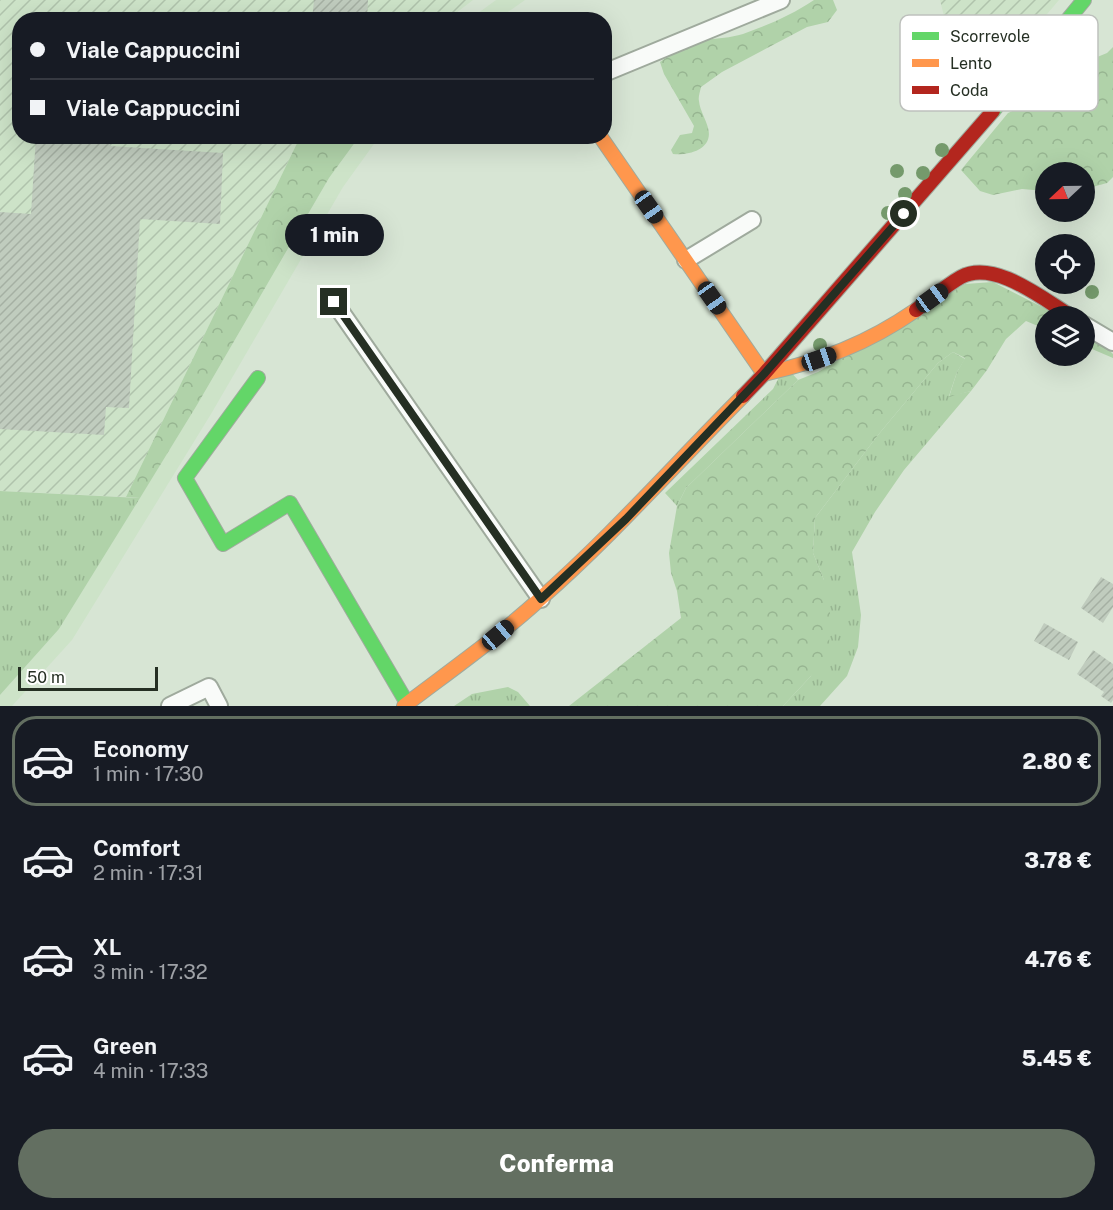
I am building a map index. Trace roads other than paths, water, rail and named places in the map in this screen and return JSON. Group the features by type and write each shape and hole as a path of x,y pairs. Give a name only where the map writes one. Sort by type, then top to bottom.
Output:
{"street":[{"path":"612,70 781,0"},
{"path":"1072,15 1084,0"},
{"path":"258,378 185,478 224,544 290,503 405,705 498,635 541,599 626,519 764,374 993,111"},
{"path":"606,144 764,374"},
{"path":"686,260 752,220"},
{"path":"764,374 803,365 851,348 901,320 963,276 981,272 1004,276 1054,306"},
{"path":"334,302 541,599"},
{"path":"1095,331 1113,342"},
{"path":"170,706 208,687 219,706"}]}
